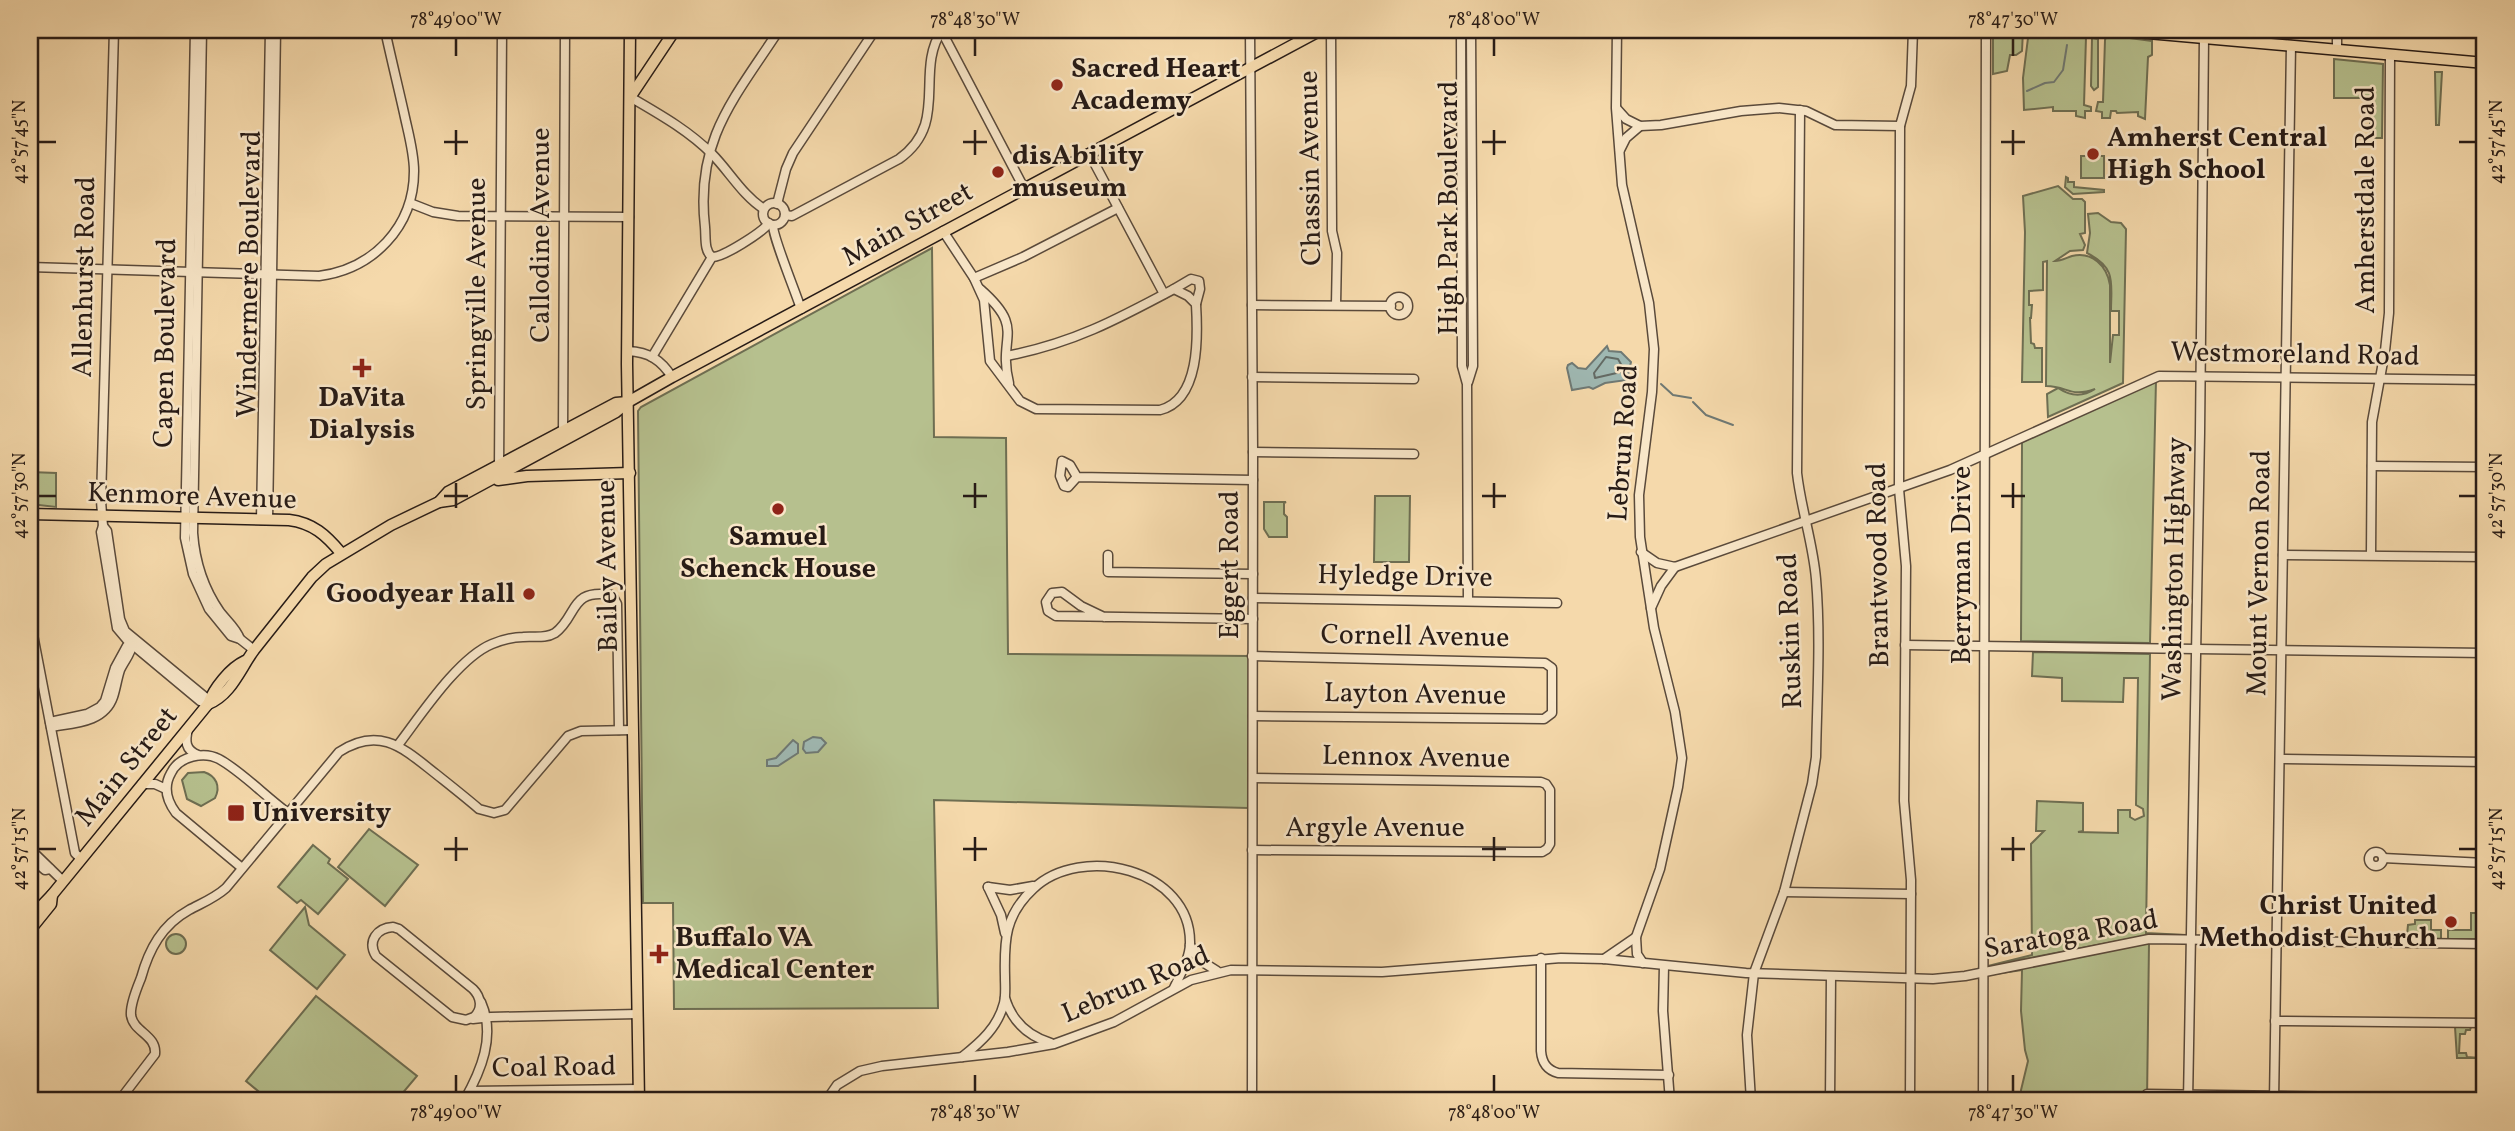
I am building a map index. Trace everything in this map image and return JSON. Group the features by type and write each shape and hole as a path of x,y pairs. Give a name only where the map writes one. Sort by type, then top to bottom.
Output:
{"main road":[{"name":"Bailey Avenue","path":"630,30 628,402 639,1101"},
{"path":"630,97 675,30"},
{"name":"Main Street","path":"439,502 448,492 499,470 616,402 628,402 1321,30"},
{"path":"2114,30 2485,63"},
{"path":"630,65 640,72 651,66"},
{"name":"Main Street","path":"52,895 208,704 218,700 243,670 245,661 312,577 341,553 439,502 453,500 485,483 499,470"},
{"path":"485,483 517,477 630,473"},
{"name":"Kenmore Avenue","path":"30,514 102,521 189,518 299,521 321,532 341,553"},
{"path":"30,918 52,895"},
{"path":"30,930 51,904 52,895"}],"street":[{"name":"Allenhurst Road","path":"114,30 102,521 107,531 117,628 204,696 208,704"},
{"name":"Capen Boulevard","path":"194,271 195,30"},
{"name":"Capen Boulevard","path":"202,30 186,548 202,587 237,631 240,639 254,650"},
{"name":"Windermere Boulevard","path":"265,520 270,30"},
{"name":"Windermere Boulevard","path":"269,274 276,30"},
{"path":"286,30 318,30"},
{"path":"30,267 323,276 363,263 394,235 410,203 414,177 412,151 385,30"},
{"name":"Springville Avenue","path":"499,470 502,30"},
{"name":"Callodine Avenue","path":"563,435 565,30"},
{"path":"779,30 729,106 709,150 702,196 706,251 712,257 718,258 746,239 764,231 771,224 779,223 785,215 784,209 778,204 768,205 764,209 764,219 771,224 801,309"},
{"path":"778,204 786,169 793,153 875,30"},
{"path":"785,215 792,216 898,159 912,148 928,120 933,50 942,30"},
{"path":"942,30 1024,188"},
{"name":"Eggert Road","path":"1250,30 1253,452 1252,1101"},
{"name":"Chassin Avenue","path":"1331,30 1332,231 1337,253 1336,305"},
{"name":"Lebrun Road","path":"1617,30 1616,108 1619,155 1625,205 1649,303 1653,339 1652,392 1639,495 1641,552 1675,712 1682,763 1660,869 1636,937"},
{"name":"Brantwood Road","path":"1910,1101 1910,894 1905,801 1906,566 1899,489 1900,126 1910,86 1913,30"},
{"name":"Berryman Drive","path":"1983,1101 1986,30"},
{"path":"2337,30 2337,50"},
{"path":"1461,33 1471,33"},
{"name":"High Park Boulevard","path":"1461,33 1462,366 1467,384 1468,601"},
{"name":"High Park Boulevard","path":"1467,384 1473,366 1471,33"},
{"name":"Washington Highway","path":"2188,1098 2204,37"},
{"name":"Mount Vernon Road","path":"2274,1099 2291,45"},
{"name":"Amherstdale Road","path":"2371,555 2372,422 2389,313 2390,54"},
{"path":"630,97 684,130 709,150 753,202 764,209"},
{"path":"1616,108 1626,119 1640,126 1671,124 1758,108 1800,110 1835,125 1900,126"},
{"name":"Ruskin Road","path":"1751,1101 1747,1035 1754,973 1784,892 1812,784 1816,757 1818,604 1814,561 1797,473 1800,110"},
{"path":"1619,155 1626,138 1640,126"},
{"path":"1089,153 1164,294"},
{"path":"1462,189 1472,189"},
{"path":"410,203 445,215 629,217"},
{"path":"974,278 1043,247 1118,208"},
{"path":"943,231 980,289 987,314 988,356 993,367 1020,401 1036,409 1166,409 1178,400 1195,367 1199,281 1191,279 1114,322 1079,337 1043,349 1007,356"},
{"path":"652,357 712,257"},
{"path":"980,289 995,301 1007,321 1007,372 1010,386"},
{"path":"1174,289 1188,296 1196,304"},
{"path":"1252,305 1391,306"},
{"path":"628,351 645,353 652,357 663,364 672,377"},
{"name":"Westmoreland Road","path":"1675,567 1950,470 2159,376 2485,380"},
{"path":"1252,377 1414,379"},
{"path":"1253,452 1414,454"},
{"path":"2372,466 2485,467"},
{"path":"1077,477 1253,480"},
{"path":"1641,552 1657,563 1675,567 1661,586 1651,608"},
{"path":"1108,555 1108,572 1253,574"},
{"path":"2283,555 2485,557"},
{"path":"1104,617 1081,606 1062,592 1052,593 1046,602 1048,611 1053,615 1104,617 1253,618"},
{"path":"398,745 470,658 492,644 505,640 551,635 561,626 576,602 596,594 612,595 617,604 619,730"},
{"name":"Hyledge Drive","path":"1253,598 1557,603"},
{"path":"30,619 75,853 81,859"},
{"path":"51,725 86,721 109,705 113,683 134,643"},
{"path":"1905,645 2485,653"},
{"name":"Cornell Avenue","path":"1252,656 1545,663 1552,668 1552,691"},
{"name":"Layton Avenue","path":"1253,716 1544,719 1552,713 1552,691"},
{"path":"188,729 187,746 190,751 222,761 288,813"},
{"path":"119,1101 153,1059 156,1051 154,1043 135,1024 131,1014 151,948 169,925 181,915 217,895 328,763 346,748 369,740 398,745 479,809 494,813 505,810 568,736 581,731 633,730"},
{"path":"198,755 174,767 166,789 169,802 176,813 242,868"},
{"path":"163,759 174,767"},
{"path":"2280,759 2485,762"},
{"name":"Lennox Avenue","path":"1252,778 1541,782 1550,790 1550,816"},
{"path":"142,785 155,783 166,789"},
{"name":"Argyle Avenue","path":"1252,850 1542,852 1550,844 1550,816"},
{"path":"30,849 63,881"},
{"path":"30,857 46,870 50,869"},
{"path":"2383,858 2485,863"},
{"path":"1005,936 1016,909 1036,886 1049,877 1075,868 1107,866 1129,871 1163,887 1184,913 1190,945 1204,964 1218,972"},
{"path":"962,1058 990,1031 1005,999 1005,936 1001,915 988,887 1013,890 1036,886"},
{"path":"1784,892 1910,894"},
{"path":"464,1101 486,1053 486,1017 480,1000 473,989 399,929 384,928 375,936 372,950 376,956 456,1019 471,1020 486,1017 638,1014"},
{"path":"1604,958 1636,937"},
{"path":"1636,937 1636,948 1643,963"},
{"name":"Saratoga Road","path":"1664,966 1754,973 1952,978 2138,941 2485,944"},
{"path":"1174,988 1190,945"},
{"path":"1541,958 1541,1051 1542,1060 1549,1069 1558,1073 1670,1074"},
{"name":"Lebrun Road","path":"826,1101 837,1085 860,1071 1054,1044 1114,1022 1174,988 1218,972 1252,969 1382,972 1541,958 1604,958 1664,966"},
{"path":"1664,966 1670,1101"},
{"path":"1830,976 1830,1101"},
{"path":"1005,999 1013,1017 1025,1030 1054,1044"},
{"path":"471,1020 478,1014 480,1000"},
{"path":"2276,1021 2485,1023"},
{"name":"Coal Road","path":"470,1091 639,1089"},
{"path":"2147,1094 2188,1098 2485,1099"}],"green space":[{"path":"1993,30 2023,30 2022,51 2010,55 2007,71 1993,74"},
{"path":"2029,30 2086,37 2084,105 2091,107 2091,111 2085,111 2085,118 2076,116 2076,111 2053,111 2053,107 2024,110 2023,78"},
{"path":"2107,35 2152,41 2152,55 2148,57 2145,119 2138,116 2138,112 2116,111 2111,111 2110,118 2102,118 2102,112 2096,111 2098,102 2103,102"},
{"path":"2092,38 2098,39 2098,87 2094,90 2091,86"},
{"path":"2334,59 2383,64 2382,138 2370,138 2370,98 2334,98"},
{"path":"2435,72 2442,72 2439,125 2436,125"},
{"path":"2081,156 2104,156 2104,178 2081,178"},
{"path":"2066,177 2068,182 2074,182 2074,187 2104,192 2073,194 2065,187"},
{"path":"2058,186 2073,199 2082,199 2085,202 2085,233 2080,234 2085,245 2083,250 2070,251 2055,261 2072,256 2086,256 2102,266 2106,272 2110,285 2110,363 2113,335 2119,335 2119,311 2111,311 2111,284 2108,271 2087,253 2090,233 2088,214 2098,213 2111,222 2121,223 2126,229 2123,383 2048,417 2047,394 2058,388 2076,394 2095,389 2074,392 2059,388 2046,386 2047,261 2043,262 2043,290 2029,291 2029,305 2032,305 2031,343 2035,348 2042,348 2042,382 2022,382 2025,232 2023,196"},
{"path":"932,248 934,437 1006,438 1008,654 1249,656 1248,808 934,800 938,1008 674,1009 673,903 643,903 638,411"},
{"path":"2156,380 2150,643 2021,641 2022,442"},
{"path":"30,472 56,473 56,507 30,504"},
{"path":"1375,496 1410,496 1409,562 1374,562"},
{"path":"1264,502 1286,502 1284,514 1287,517 1287,537 1269,537 1264,529"},
{"path":"2033,652 2150,654 2146,933 2186,935 2144,936 1988,966 2032,955 2031,844 2044,831 2036,831 2037,801 2083,803 2083,831 2078,832 2118,833 2118,810 2130,810 2130,817 2135,820 2144,816 2143,809 2136,805 2138,678 2124,678 2123,702 2062,701 2062,678 2032,676"},
{"path":"204,772 214,779 218,789 215,798 201,806 187,799 182,780 188,773"},
{"path":"369,829 418,865 385,906 338,867"},
{"path":"313,845 330,859 328,863 348,879 318,914 301,900 297,903 278,887"},
{"path":"305,907 309,925 345,955 317,989 270,950"},
{"path":"2471,913 2480,913 2480,939 2448,939 2448,930 2471,930"},
{"path":"2415,920 2431,920 2431,930 2441,930 2441,939 2402,938 2407,935 2408,925 2415,924"},
{"path":"176,934 183,937 186,944 183,951 176,954 169,951 166,944 169,937"},
{"path":"2149,943 2147,1101 2021,1101 2028,1061 2021,1011 2022,970 1988,975"},
{"path":"316,996 417,1076 396,1101 270,1101 246,1081"},
{"path":"2455,1027 2471,1027 2465,1034 2460,1034 2459,1053 2480,1058 2457,1058"}],"water":[{"path":"1607,346 1609,351 1621,352 1631,362 1628,375 1625,375 1630,380 1627,383 1626,380 1605,383 1593,389 1589,387 1572,390 1568,365 1572,363 1578,368 1586,369"},
{"path":"813,737 821,738 826,743 818,752 806,753 803,749 804,742"},
{"path":"793,740 798,744 798,753 778,766 767,766 767,760 776,758"}],"waterway":[{"path":"2027,91 2054,82 2063,70 2067,45"},
{"path":"1661,384 1673,395 1691,398"},
{"path":"1693,402 1706,415 1733,425"}],"place":[{"name":"Sacred Heart Academy","path":"1057,85"},
{"name":"Amherst Central High School","path":"2093,154"},
{"name":"disAbility museum","path":"998,172"},
{"name":"DaVita Dialysis","path":"362,368"},
{"name":"Samuel Schenck House","path":"778,509"},
{"name":"Goodyear Hall","path":"529,594"},
{"name":"University","path":"236,813"},
{"name":"Christ United Methodist Church","path":"2451,922"},
{"name":"Buffalo VA Medical Center","path":"659,954"}]}
